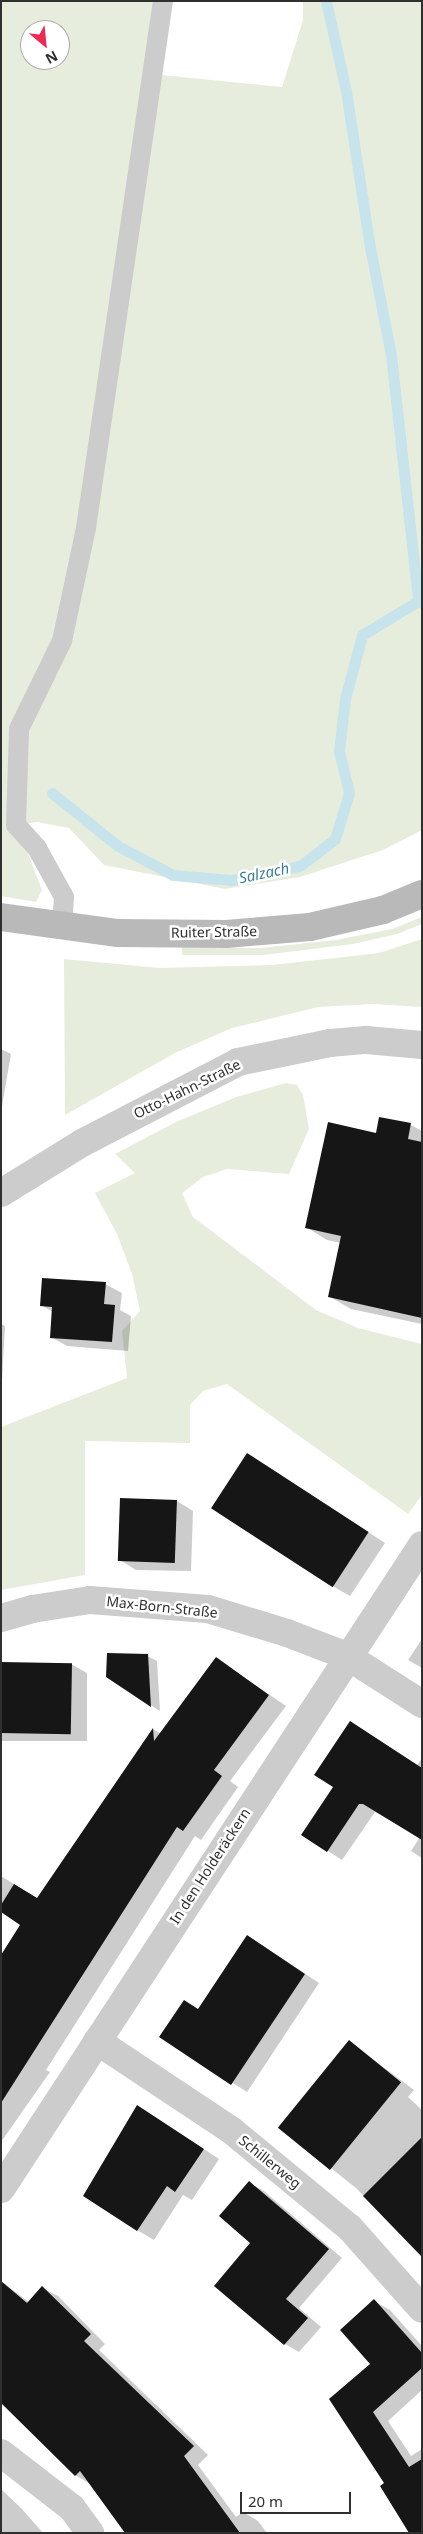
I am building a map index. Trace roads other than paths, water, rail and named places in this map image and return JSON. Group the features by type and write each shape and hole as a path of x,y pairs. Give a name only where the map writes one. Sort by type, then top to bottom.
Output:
{"street":[{"name":"Ruiter Straße","path":"1,917 118,933 226,934 310,927 383,910 422,894"},
{"name":"Otto-Hahn-Straße","path":"1,1193 82,1143 238,1062 330,1043 366,1040 422,1045"},
{"name":"In den Holderäckern","path":"1,2189 347,1656 422,1545"},
{"name":"Max-Born-Straße","path":"1,1618 32,1609 90,1600 208,1610 287,1633 347,1656 422,1704"},
{"name":"Schillerweg","path":"97,2041 231,2130 350,2228 422,2309"},
{"path":"1,2453 72,2508 90,2533"}],"lane":[{"path":"62,926 64,897 38,848 16,825 19,729 62,641 86,528 163,1"}],"waterway":[{"path":"326,1 346,91 369,242 391,355 418,601"},
{"name":"Salzach","path":"52,793 118,846 173,875 231,880 300,866 335,839 349,793 339,751 345,699 362,635 418,601 422,603"}]}
